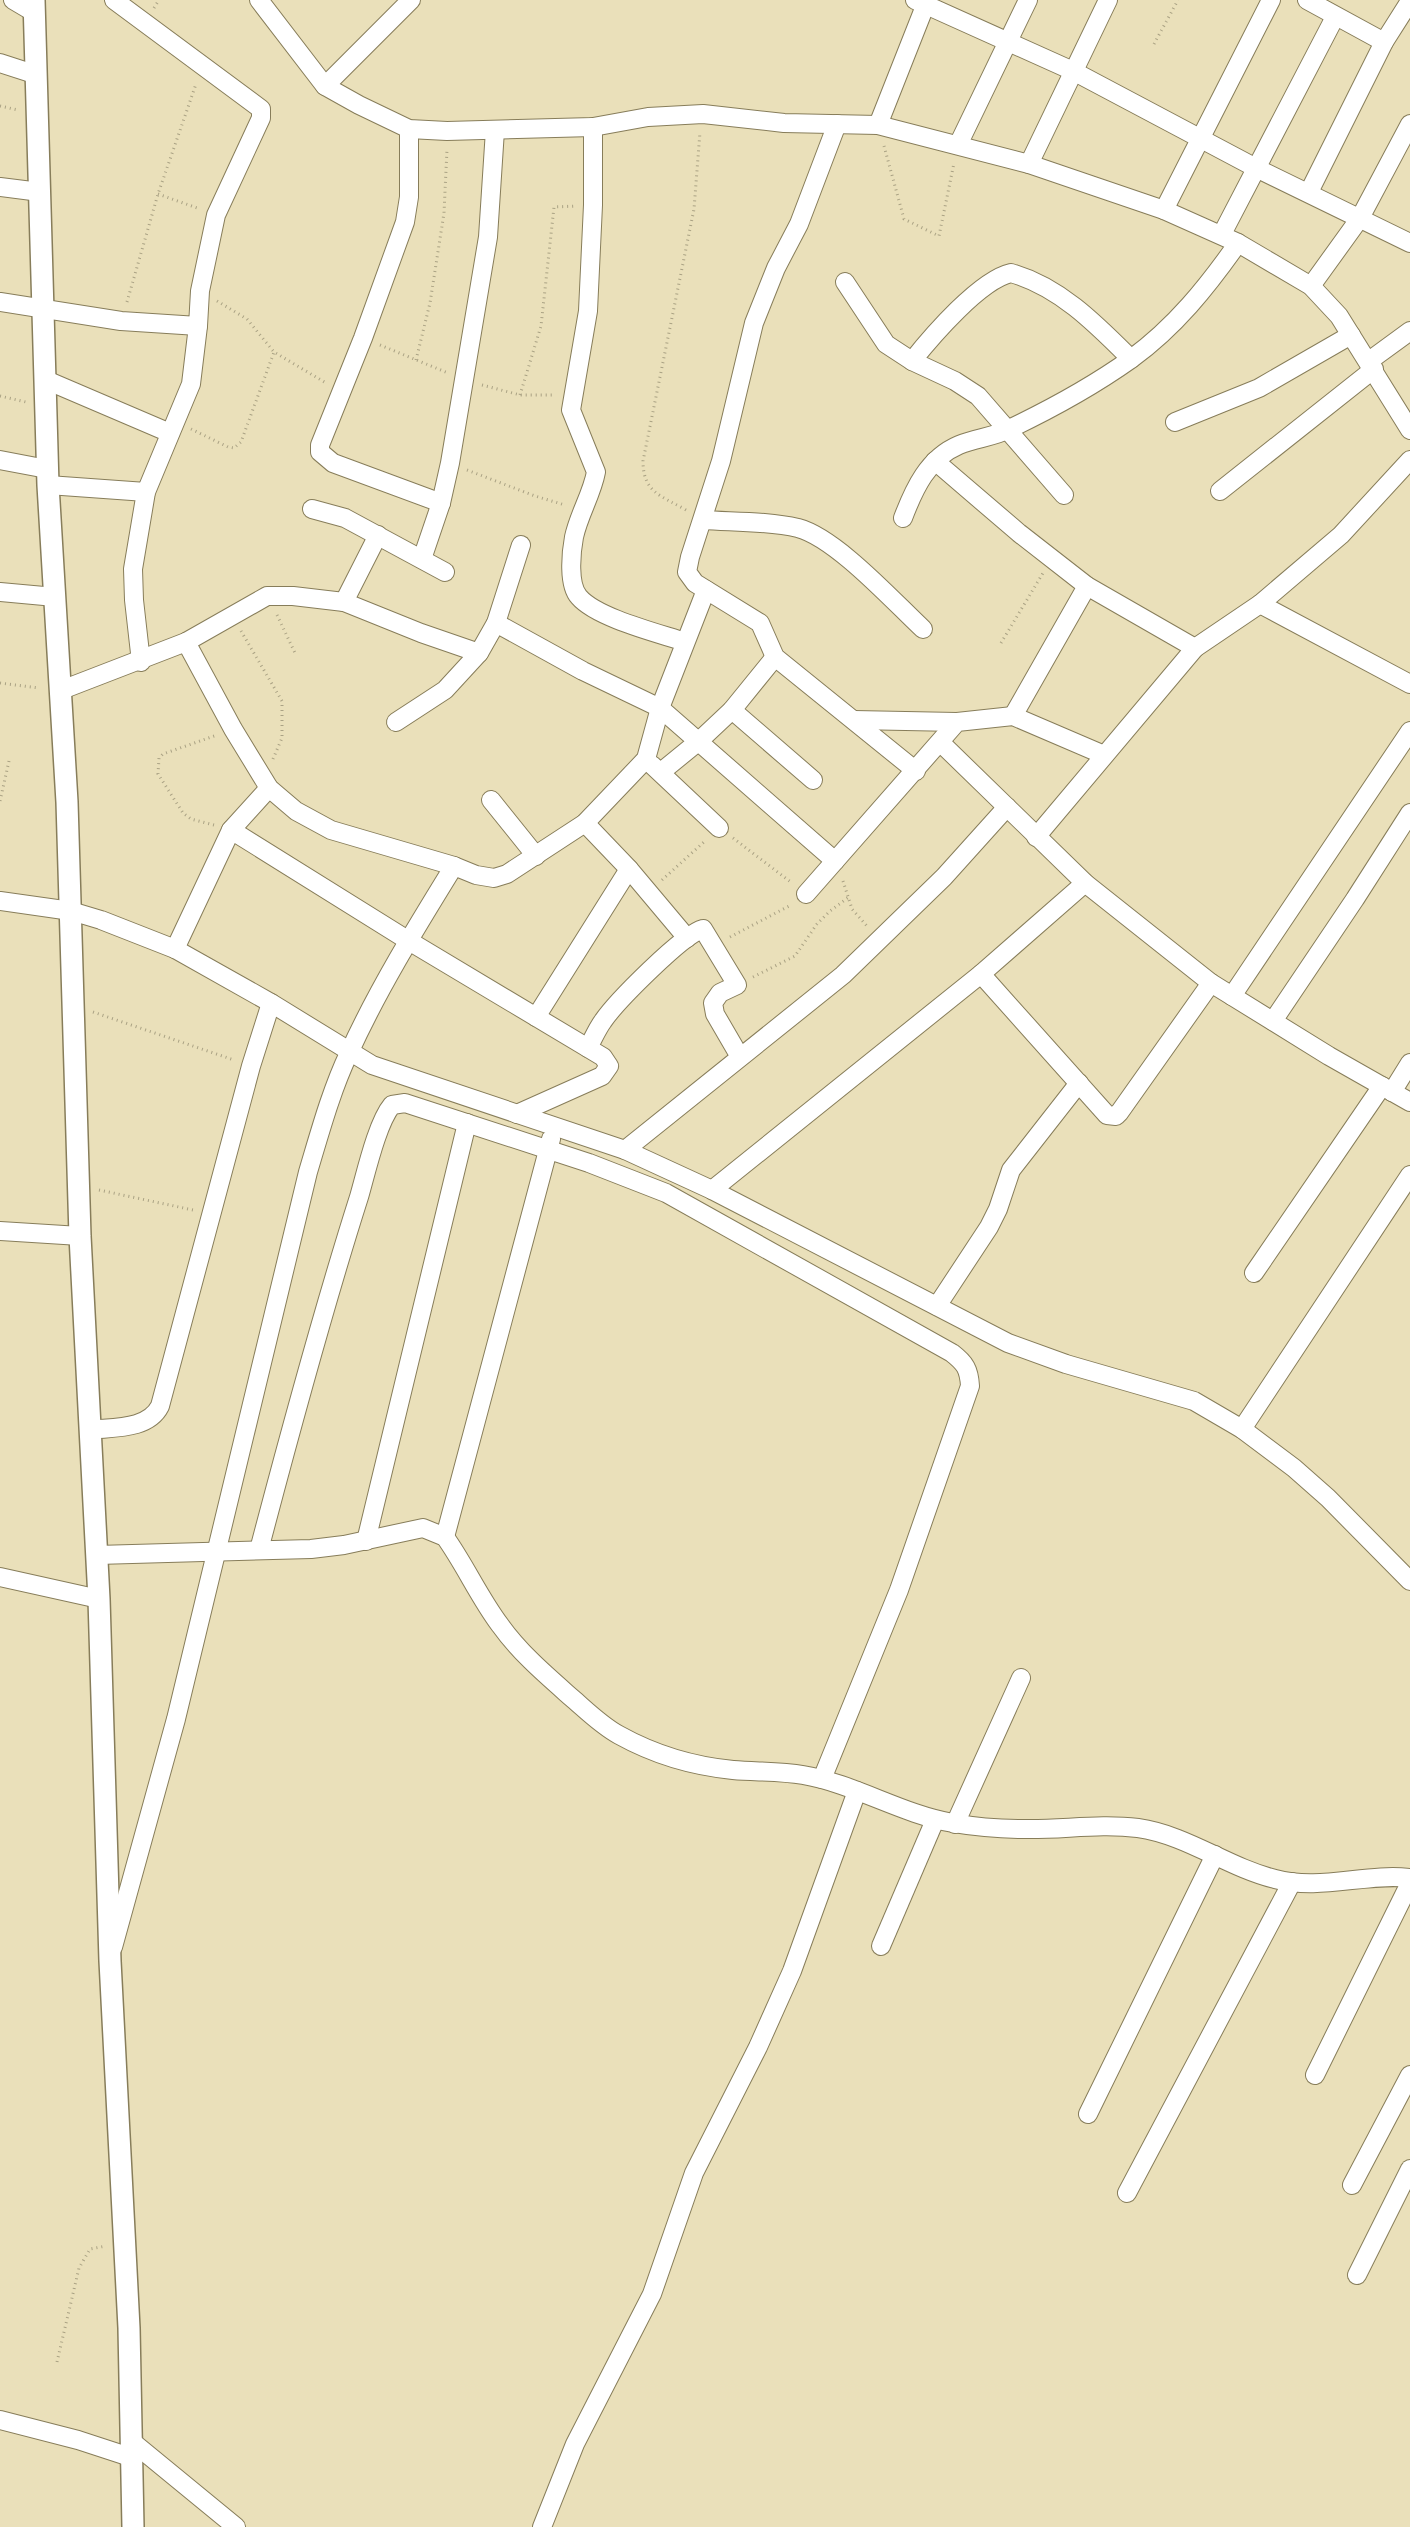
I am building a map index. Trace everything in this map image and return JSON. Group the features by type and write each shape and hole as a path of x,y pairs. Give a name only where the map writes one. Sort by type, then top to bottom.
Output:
{"street":[{"path":"13,0 35,7 48,477 59,691 67,802 80,1236 99,1599 110,1961 129,2328 133,2527"},
{"path":"114,0 260,106 262,113 216,215 200,291 191,384 146,492 134,569 134,600 140,662"},
{"path":"259,0 325,86 409,129 448,132 593,127 648,117 702,114 784,123 878,126 1028,164 1164,210 1222,234 1311,286 1327,301 1351,335 1410,430"},
{"path":"325,86 411,0"},
{"path":"958,145 1028,0"},
{"path":"1028,164 1108,0"},
{"path":"1164,210 1271,0"},
{"path":"1307,0 1335,17 1384,42"},
{"path":"1309,192 1384,42 1410,1"},
{"path":"878,126 920,3 1072,72 1201,137 1256,168 1309,192 1410,243"},
{"path":"1222,234 1335,17"},
{"path":"0,63 37,75"},
{"path":"837,124 799,224 776,268 754,323 720,461 687,572 695,583 760,623 775,657 916,771"},
{"path":"1311,286 1360,218 1410,124"},
{"path":"593,127 593,205 588,311 572,395 571,410 593,459 596,472 581,510 572,553 574,589 579,598 609,616 685,642"},
{"path":"409,129 409,197 405,222 363,338 320,445 322,455 327,460 441,503"},
{"path":"422,559 441,503 450,463 462,380 488,237 495,130"},
{"path":"0,187 40,192"},
{"path":"902,518 916,486 935,461 958,445 1008,430 1079,392 1131,359 1192,305 1238,243"},
{"path":"912,361 950,318 994,280 1011,273 1067,301 1085,313 1131,359"},
{"path":"845,282 878,335 886,344 912,361 968,389 984,402 1064,495"},
{"path":"0,302 121,321 198,326"},
{"path":"1220,491 1410,331"},
{"path":"1175,422 1259,388 1351,335"},
{"path":"46,380 172,427"},
{"path":"0,460 48,477 146,492"},
{"path":"1036,837 1195,648 1260,604 1342,536 1410,460"},
{"path":"935,461 1087,586 1195,648"},
{"path":"312,509 345,518 445,572"},
{"path":"703,520 772,525 808,532 836,548 923,629"},
{"path":"344,602 378,535"},
{"path":"396,722 445,690 479,652 496,623 521,545"},
{"path":"1013,716 1087,586"},
{"path":"186,642 269,788 296,810 331,830 454,866 476,875 494,878 507,874 585,823 646,759 660,708 706,590"},
{"path":"0,592 55,597"},
{"path":"59,691 140,662 186,642 268,596 293,596 344,602 421,634 479,652"},
{"path":"1260,604 1410,684"},
{"path":"496,623 583,671 660,708 835,861"},
{"path":"661,772 699,741 732,710 775,657"},
{"path":"732,710 813,780"},
{"path":"854,720 957,722 1013,716 1104,755"},
{"path":"806,894 941,743 957,722"},
{"path":"1232,996 1410,731"},
{"path":"941,743 1085,883 1211,982 1410,1102"},
{"path":"646,759 719,828"},
{"path":"175,949 231,830 269,788"},
{"path":"491,800 536,856"},
{"path":"625,1150 843,975 880,942 1007,807"},
{"path":"1273,1021 1410,813"},
{"path":"585,823 629,869 687,938"},
{"path":"231,830 608,1062 609,1066 602,1076 517,1114"},
{"path":"110,1961 176,1719 308,1172 333,1093 349,1052 409,941 454,866"},
{"path":"536,1017 629,869"},
{"path":"712,1190 981,974 1085,883"},
{"path":"0,901 71,911 101,920 175,949 271,1003 349,1052 398,1076 625,1150 712,1190 1008,1342 1066,1364 1194,1401 1242,1429 1294,1468 1328,1498 1410,1581"},
{"path":"588,1048 603,1021 623,996 687,938 703,929 737,985 720,992 713,1003 715,1014 740,1058"},
{"path":"981,974 1107,1115 1116,1116 1211,982"},
{"path":"89,1430 142,1423 156,1414 251,1066 271,1003"},
{"path":"1254,1274 1387,1089 1410,1062"},
{"path":"937,1306 989,1227 998,1209 1011,1170 1079,1083"},
{"path":"259,1550 346,1238 388,1110 392,1104 405,1103 548,1149 627,1177 666,1193 952,1353 964,1362 969,1371 970,1386 922,1526 822,1780"},
{"path":"366,1541 467,1123"},
{"path":"445,1537 554,1126"},
{"path":"1242,1429 1410,1175"},
{"path":"0,1231 80,1236"},
{"path":"97,1556 311,1549 366,1541 423,1528 445,1537 500,1626 532,1663 593,1716 617,1734 653,1751 691,1764 735,1770 804,1775 856,1791 935,1820 955,1824 1025,1830 1108,1825 1140,1828 1164,1834 1241,1868 1276,1880 1314,1884 1394,1876 1410,1878"},
{"path":"0,1576 99,1599"},
{"path":"955,1824 1021,1678"},
{"path":"542,2527 575,2444 652,2294 694,2174 766,2030 792,1970 856,1791"},
{"path":"881,1946 935,1820"},
{"path":"1088,2114 1214,1855"},
{"path":"1127,2192 1292,1882"},
{"path":"1314,2075 1410,1883"},
{"path":"1352,2185 1410,2075"},
{"path":"1357,2275 1410,2169"},
{"path":"0,2420 78,2440 130,2449 236,2527"}],"path":[{"path":"1154,44 1178,0"},
{"path":"121,321 158,194 202,65"},
{"path":"702,114 694,210 643,462 643,476 648,488 703,520"},
{"path":"878,126 904,219 939,236 958,145"},
{"path":"416,360 430,303 444,213 448,132"},
{"path":"158,194 216,215"},
{"path":"520,395 541,326 554,207 593,205"},
{"path":"200,291 247,319 274,352 342,392"},
{"path":"363,338 462,380 520,395 572,395"},
{"path":"172,427 234,448 240,442 274,352"},
{"path":"450,463 535,496 581,510"},
{"path":"1000,643 1052,559"},
{"path":"268,596 296,655"},
{"path":"232,615 282,701 282,738 273,758 269,788"},
{"path":"0,683 59,691"},
{"path":"231,830 191,819 183,813 158,774 158,764 164,754 234,729"},
{"path":"0,801 8,761"},
{"path":"648,892 719,828 806,894 788,908 714,946"},
{"path":"835,861 852,909 880,942"},
{"path":"737,985 795,956 817,924 830,911 849,897"},
{"path":"73,1006 251,1066"},
{"path":"79,1186 211,1213"},
{"path":"57,2362 80,2268 85,2257 90,2249 100,2246 124,2246"}]}
